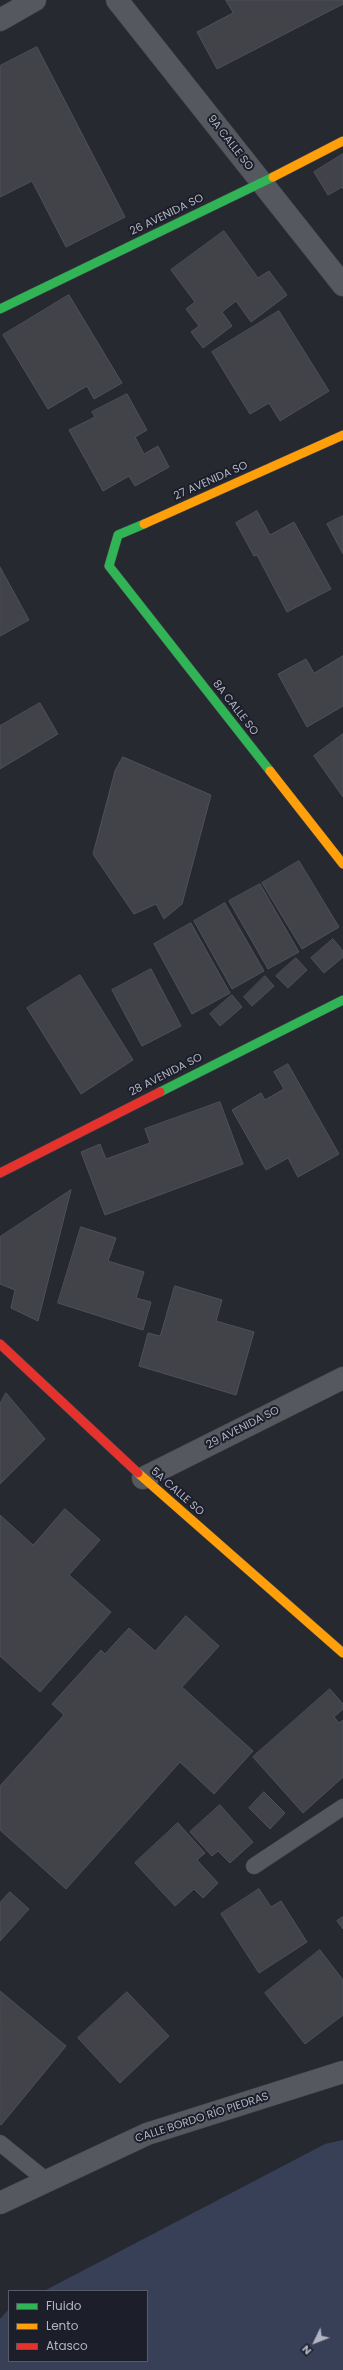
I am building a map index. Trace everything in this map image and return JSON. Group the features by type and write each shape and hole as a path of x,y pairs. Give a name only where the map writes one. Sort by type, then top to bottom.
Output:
{"street":[{"path":"0,20 36,0"},
{"name":"9A CALLE SO","path":"117,0 343,286"},
{"name":"26 AVENIDA SO","path":"0,309 262,183 343,141"},
{"name":"27 AVENIDA SO","path":"109,566 118,535 343,435"},
{"name":"8A CALLE SO","path":"109,566 343,864"},
{"name":"28 AVENIDA SO","path":"0,1173 343,1000"},
{"name":"5A CALLE SO","path":"0,1344 143,1478 343,1653"},
{"name":"29 AVENIDA SO","path":"143,1478 343,1378"},
{"name":"CALLE BORDO RÍO PIEDRAS","path":"0,2203 146,2134 343,2072"}],"lane":[{"path":"254,1866 343,1808"},
{"path":"0,2143 47,2181"}],"water":[{"path":"343,2140 343,2370 0,2370 0,2319 8,2310 8,2362 148,2362 148,2290 46,2290 325,2144"}],"building":[{"path":"226,0 343,0 343,4 217,69 197,32 233,13"},
{"path":"37,47 125,217 66,247 32,181 0,197 0,66"},
{"path":"343,154 343,189 342,187 328,195 314,172"},
{"path":"224,231 258,278 269,271 287,295 251,322 236,301 222,312 232,326 203,348 191,332 199,326 186,309 195,302 171,270"},
{"path":"69,295 122,383 94,399 87,386 48,409 3,335"},
{"path":"279,311 329,391 280,421 269,403 250,414 212,352"},
{"path":"127,394 147,430 135,437 144,454 158,446 169,467 135,486 129,476 103,491 69,430 95,417 92,412"},
{"path":"257,511 270,535 294,522 331,589 287,612 257,555 254,556 236,523"},
{"path":"343,516 343,554 327,524"},
{"path":"0,567 29,620 0,636"},
{"path":"343,656 343,706 307,727 278,674 306,659 314,673"},
{"path":"40,703 58,734 0,769 0,726"},
{"path":"343,734 343,797 314,756"},
{"path":"123,757 211,795 182,904 164,919 156,904 134,914 93,854 115,771"},
{"path":"299,861 339,927 302,949 262,883"},
{"path":"260,884 299,952 268,969 229,901"},
{"path":"225,903 264,971 232,989 194,921"},
{"path":"191,923 230,993 192,1014 154,944"},
{"path":"333,939 343,951 343,957 324,973 311,958"},
{"path":"296,958 307,970 288,988 276,976"},
{"path":"151,969 181,1026 142,1046 112,990"},
{"path":"80,975 133,1060 81,1094 27,1008"},
{"path":"265,976 274,986 252,1006 244,997"},
{"path":"232,995 242,1007 220,1026 210,1014"},
{"path":"288,1064 339,1154 298,1177 288,1158 266,1170 232,1110 261,1093 265,1100 284,1089 274,1072"},
{"path":"220,1102 243,1164 105,1215 81,1152 100,1144 106,1159 150,1143 145,1129"},
{"path":"71,1190 38,1321 11,1308 15,1290 0,1284 0,1237"},
{"path":"81,1227 116,1238 108,1261 144,1272 136,1298 151,1302 143,1330 58,1303"},
{"path":"175,1286 222,1300 216,1321 254,1332 236,1395 139,1366 148,1333 160,1336"},
{"path":"6,1393 45,1439 0,1484 0,1404"},
{"path":"65,1509 100,1540 69,1575 111,1612 40,1692 0,1656 0,1515 33,1545"},
{"path":"186,1616 219,1646 182,1687 253,1751 214,1794 180,1762 66,1889 0,1830 0,1786 64,1715 52,1704 101,1650 105,1654 129,1628 155,1651"},
{"path":"330,1689 343,1704 343,1709 334,1717 339,1723 343,1720 343,1777 303,1813 253,1757"},
{"path":"264,1792 285,1813 270,1829 249,1808"},
{"path":"220,1805 253,1842 230,1863 218,1851 212,1856 190,1832"},
{"path":"178,1823 205,1853 197,1860 218,1883 203,1898 194,1889 175,1906 135,1863"},
{"path":"259,1889 271,1907 281,1901 307,1942 259,1973 221,1914"},
{"path":"10,1892 29,1909 0,1941 0,1903"},
{"path":"343,1917 343,1929 337,1921"},
{"path":"320,1950 343,1980 343,2015 305,2044 265,1993"},
{"path":"0,1991 66,2046 1,2125 0,2124"},
{"path":"127,1992 169,2036 120,2083 78,2038"}],"traffic: fast":[{"path":"0,309 273,177"},
{"path":"144,524 118,535 109,566 270,771"},
{"path":"160,1092 343,1000"}],"traffic: slow":[{"path":"273,177 343,141"},
{"path":"144,524 343,435"},
{"path":"270,771 343,864"},
{"path":"138,1473 343,1653"}],"traffic: jam":[{"path":"0,1173 160,1092"},
{"path":"0,1344 138,1473"}]}
